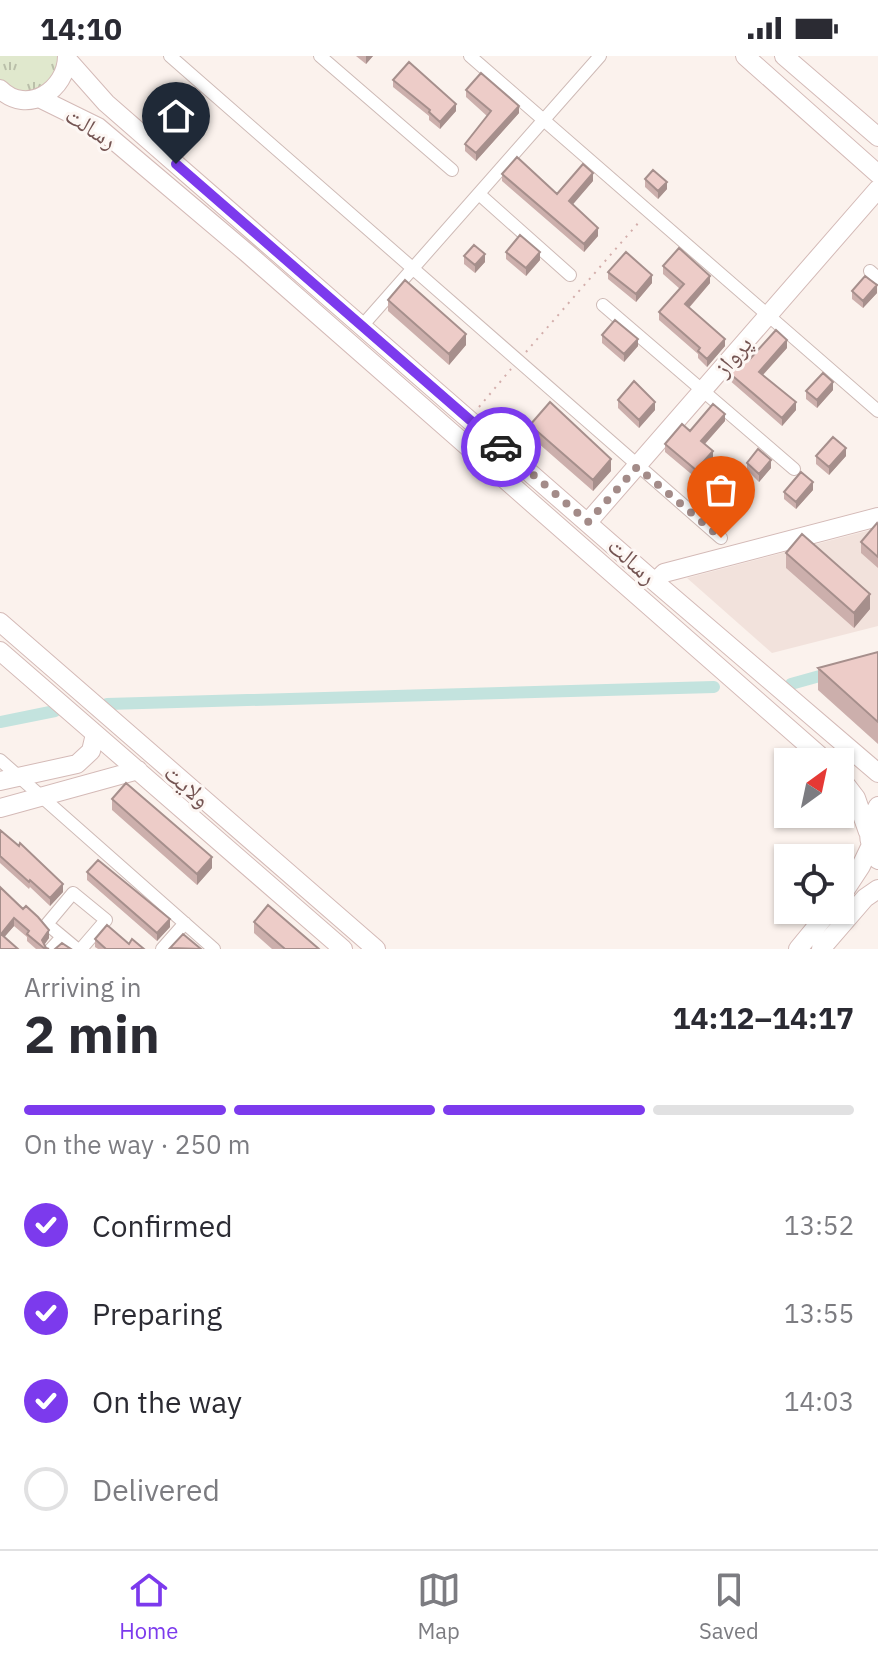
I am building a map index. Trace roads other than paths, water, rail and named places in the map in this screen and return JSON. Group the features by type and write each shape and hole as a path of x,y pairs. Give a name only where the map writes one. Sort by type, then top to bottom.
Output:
{"street":[{"path":"170,56 721,538"},
{"path":"470,56 878,411"},
{"path":"362,326 600,56"},
{"path":"745,56 878,174"},
{"path":"784,56 878,137"},
{"path":"0,113 50,93 65,72 67,58"},
{"name":"رسالت","path":"67,58 106,103 878,773"},
{"path":"325,58 452,170"},
{"name":"رسالت","path":"0,89 13,98 32,99 98,127 247,253 811,748"},
{"name":"پرواز","path":"588,522 878,189"},
{"path":"479,194 570,275"},
{"path":"603,305 794,469"},
{"path":"655,582 664,573 878,517"},
{"name":"ولایت","path":"0,622 376,949"},
{"name":"ولایت","path":"0,651 343,949"},
{"path":"0,781 77,764 86,759 91,751 95,734"},
{"path":"0,760 214,949"},
{"path":"0,808 138,770"},
{"path":"854,795 872,846"},
{"path":"854,879 872,846 870,819 878,806"},
{"path":"821,949 865,898 878,889"},
{"path":"73,893 106,920 79,949 47,924 73,893"},
{"path":"162,949 185,923"},
{"path":"798,949 819,924"},
{"path":"51,949 62,937"}],"waterway":[{"path":"791,684 834,672"},
{"path":"107,704 714,687"},
{"path":"0,722 55,711"}]}
